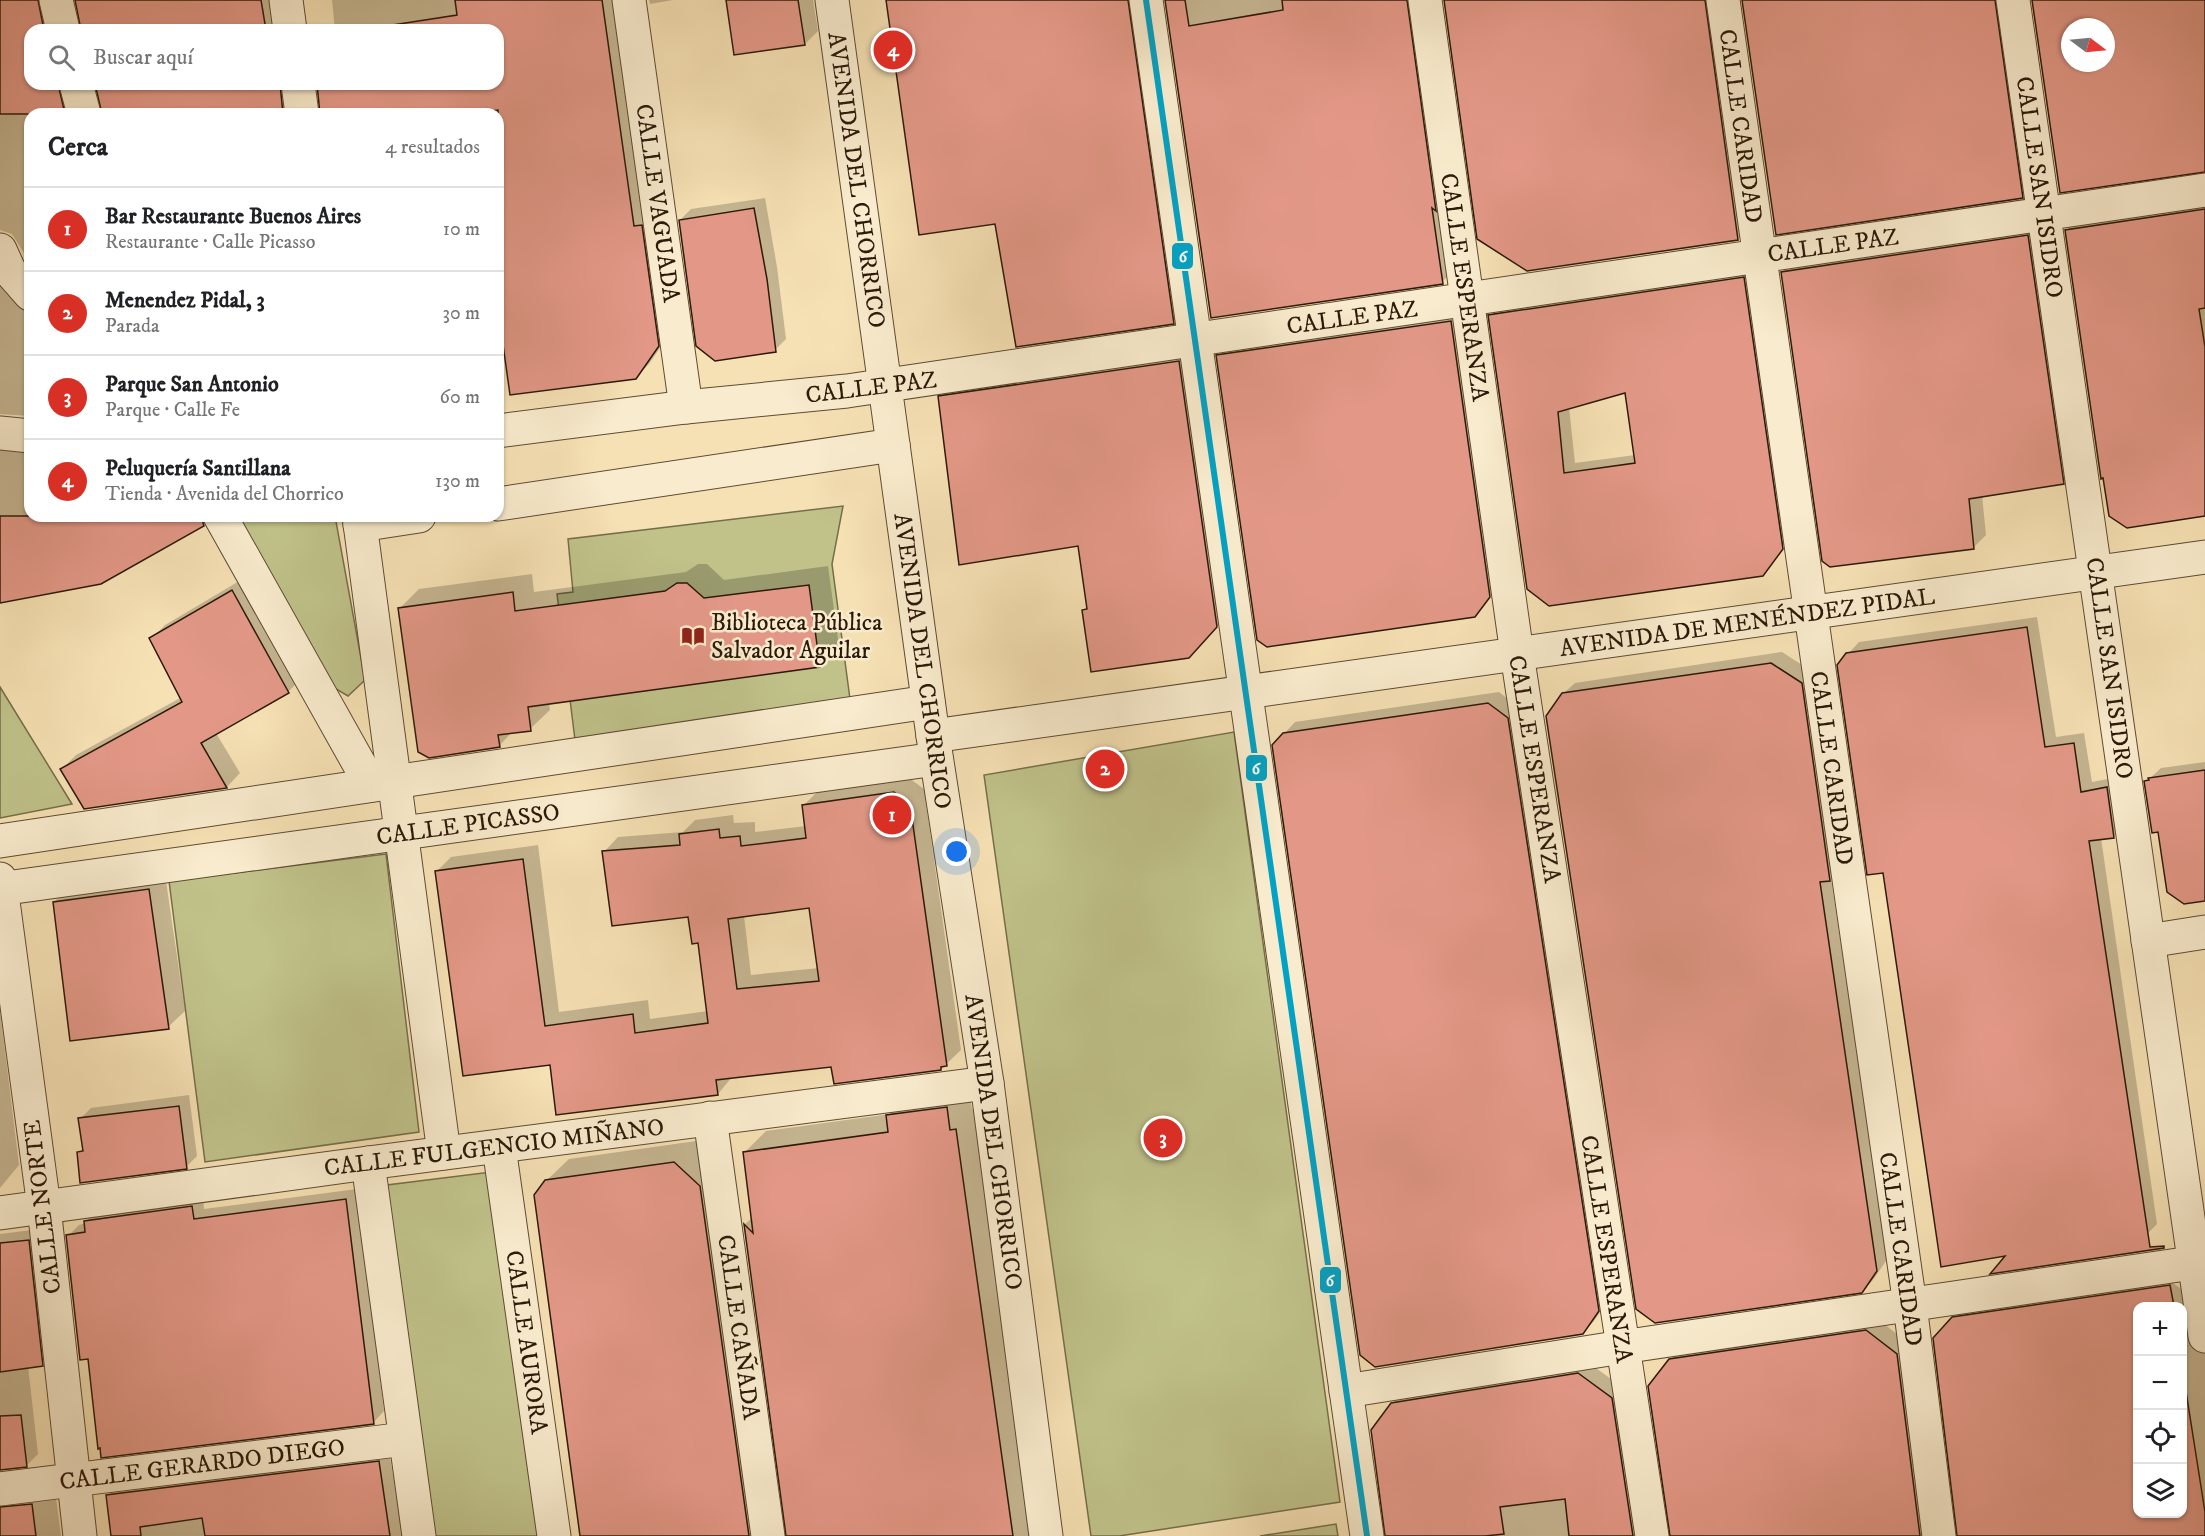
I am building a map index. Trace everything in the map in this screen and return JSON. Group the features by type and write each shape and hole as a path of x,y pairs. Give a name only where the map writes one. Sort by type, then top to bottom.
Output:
{"street":[{"path":"56,0 62,24"},
{"path":"286,0 289,24"},
{"name":"CALLE VAGUADA","path":"629,0 686,407"},
{"name":"AVENIDA DEL CHORRICO","path":"832,0 934,747 987,1083 1046,1536"},
{"path":"1146,0 1367,1536"},
{"name":"CALLE ESPERANZA","path":"1425,0 1517,654 1652,1536"},
{"name":"CALLE CARIDAD","path":"1723,0 1910,1305 1938,1536"},
{"name":"CALLE SAN ISIDRO","path":"2013,0 2148,941 2200,1261 2205,1336"},
{"path":"78,90 82,108"},
{"path":"299,90 301,108"},
{"name":"CALLE PAZ","path":"504,429 686,407 847,392 2205,190"},
{"path":"0,250 9,270 24,287"},
{"path":"0,433 24,435"},
{"path":"504,503 893,445"},
{"path":"224,522 382,784 401,833 444,1153"},
{"path":"360,522 382,784"},
{"name":"AVENIDA DE MENÉNDEZ PIDAL","path":"934,747 1247,692 2205,557"},
{"path":"0,841 928,702"},
{"name":"CALLE PICASSO","path":"0,886 401,833 934,747"},
{"name":"CALLE NORTE","path":"0,886 44,1207 72,1480 80,1536"},
{"path":"2148,941 2205,932"},
{"name":"CALLE FULGENCIO MIÑANO","path":"0,1213 987,1083"},
{"name":"CALLE CAÑADA","path":"710,1118 768,1536"},
{"name":"CALLE AURORA","path":"499,1147 554,1536"},
{"path":"368,1163 419,1536"},
{"path":"1346,1391 1622,1347 2200,1261"},
{"name":"CALLE GERARDO DIEGO","path":"0,1489 405,1439"}],"green space":[{"path":"843,506 832,564 850,699 575,740 557,594 573,592 568,539"},
{"path":"242,522 336,522 365,680 348,696 326,683"},
{"path":"0,687 72,804 0,818"},
{"path":"1234,732 1340,1502 1119,1536 1091,1536 984,775"},
{"path":"386,854 419,1132 205,1162 169,881"},
{"path":"491,1172 539,1536 432,1536 387,1185"},
{"path":"1336,1524 1338,1536 1260,1536"}],"building":[{"path":"0,0 38,0 43,24 24,24 24,90 59,90 64,108 24,108 24,114 0,114"},
{"path":"75,0 261,0 265,24 80,24"},
{"path":"455,0 602,0 634,226 642,225 659,346 636,379 510,395 504,352 504,108 319,108 318,90 504,90 504,24 399,24 457,15"},
{"path":"726,0 798,0 805,45 734,55"},
{"path":"886,0 1128,0 1174,324 1016,347 995,224 919,235"},
{"path":"1165,0 1185,0 1189,26 1283,10 1282,0 1407,0 1436,211 1432,208 1443,284 1211,318"},
{"path":"1444,0 1705,0 1738,240 1527,271 1477,239"},
{"path":"1742,0 1995,0 2023,198 1776,235"},
{"path":"2032,0 2205,0 2205,172 2060,193"},
{"path":"96,90 281,90 282,108 101,108"},
{"path":"754,208 767,279 776,352 715,361 696,346 679,220"},
{"path":"2205,209 2205,308 2199,309 2205,347 2205,516 2127,528 2109,516 2103,478 2101,479 2065,230"},
{"path":"2028,235 2064,484 1969,499 1974,549 1830,567 1822,561 1781,272"},
{"path":"1744,277 1783,549 1763,576 1549,606 1527,589 1488,315","holes":["1625,393 1635,463 1564,473 1558,412"]},
{"path":"1451,321 1490,597 1475,617 1267,647 1257,640 1216,355"},
{"path":"1179,361 1217,627 1189,658 1091,672 1082,610 1087,609 1078,546 959,565 938,396"},
{"path":"0,516 24,516 24,522 203,522 204,526 101,584 0,603"},
{"path":"677,583 687,583 704,598 809,585 820,667 528,707 531,731 498,735 500,747 429,758 418,752 398,608 513,592 515,611 665,591"},
{"path":"232,590 289,693 201,743 227,788 84,809 60,769 182,702 149,638"},
{"path":"2027,627 2045,747 2074,743 2081,792 2107,787 2114,838 2089,841 2150,1247 2164,1246 2164,1248 1990,1274 2005,1256 1941,1267 1883,873 1867,875 1837,665 1846,653"},
{"path":"1771,663 1802,683 1830,881 1820,882 1877,1271 1862,1293 1655,1323 1636,1309 1546,716 1562,693"},
{"path":"1488,703 1508,718 1599,1311 1583,1334 1375,1367 1360,1355 1272,745 1283,733"},
{"path":"2205,770 2205,901 2184,904 2167,892 2158,832 2152,833 2144,781 2149,780 2148,778"},
{"path":"894,792 910,804 947,1066 941,1067 941,1070 834,1084 831,1067 716,1080 718,1095 556,1115 550,1065 463,1076 435,871 523,859 545,1026 633,1014 635,1033 708,1023 698,943 692,944 688,917 612,926 602,851 680,845 679,834 719,829 720,838 740,836 741,846 806,838 802,805","holes":["809,908 819,981 737,989 728,919"]},
{"path":"149,889 169,1029 70,1041 53,902"},
{"path":"179,1106 187,1169 80,1183 77,1152 83,1151 78,1118"},
{"path":"947,1107 950,1130 956,1129 1013,1536 786,1536 744,1224 753,1233 743,1152 888,1132 886,1115"},
{"path":"674,1162 700,1186 749,1536 580,1536 534,1195 545,1180"},
{"path":"346,1199 374,1424 101,1458 100,1448 98,1449 88,1359 80,1360 66,1235 85,1232 84,1221 192,1206 194,1219"},
{"path":"29,1240 43,1366 0,1372 0,1243"},
{"path":"2170,1285 2173,1302 2133,1302 2133,1518 2187,1518 2187,1398 2205,1512 2205,1536 1957,1536 1933,1338 1952,1317"},
{"path":"1866,1330 1897,1354 1920,1536 1670,1536 1648,1386 1669,1359"},
{"path":"1578,1373 1612,1398 1633,1536 1569,1536 1565,1499 1500,1507 1504,1534 1385,1536 1371,1430 1391,1403"},
{"path":"21,1415 27,1467 0,1470 0,1416"},
{"path":"379,1461 390,1536 205,1536 202,1518 140,1527 141,1536 111,1536 106,1495"},
{"path":"32,1504 36,1536 0,1536 0,1507"}],"transit line":[{"name":"6","path":"1146,0 1367,1536"}],"place":[{"name":"Peluquería Santillana","path":"893,50"},
{"name":"Biblioteca Pública Salvador Aguilar","path":"693,636"},
{"name":"Menendez Pidal, 3","path":"1105,769"},
{"name":"Bar Restaurante Buenos Aires","path":"892,815"},
{"name":"Parque San Antonio","path":"1163,1138"}]}
